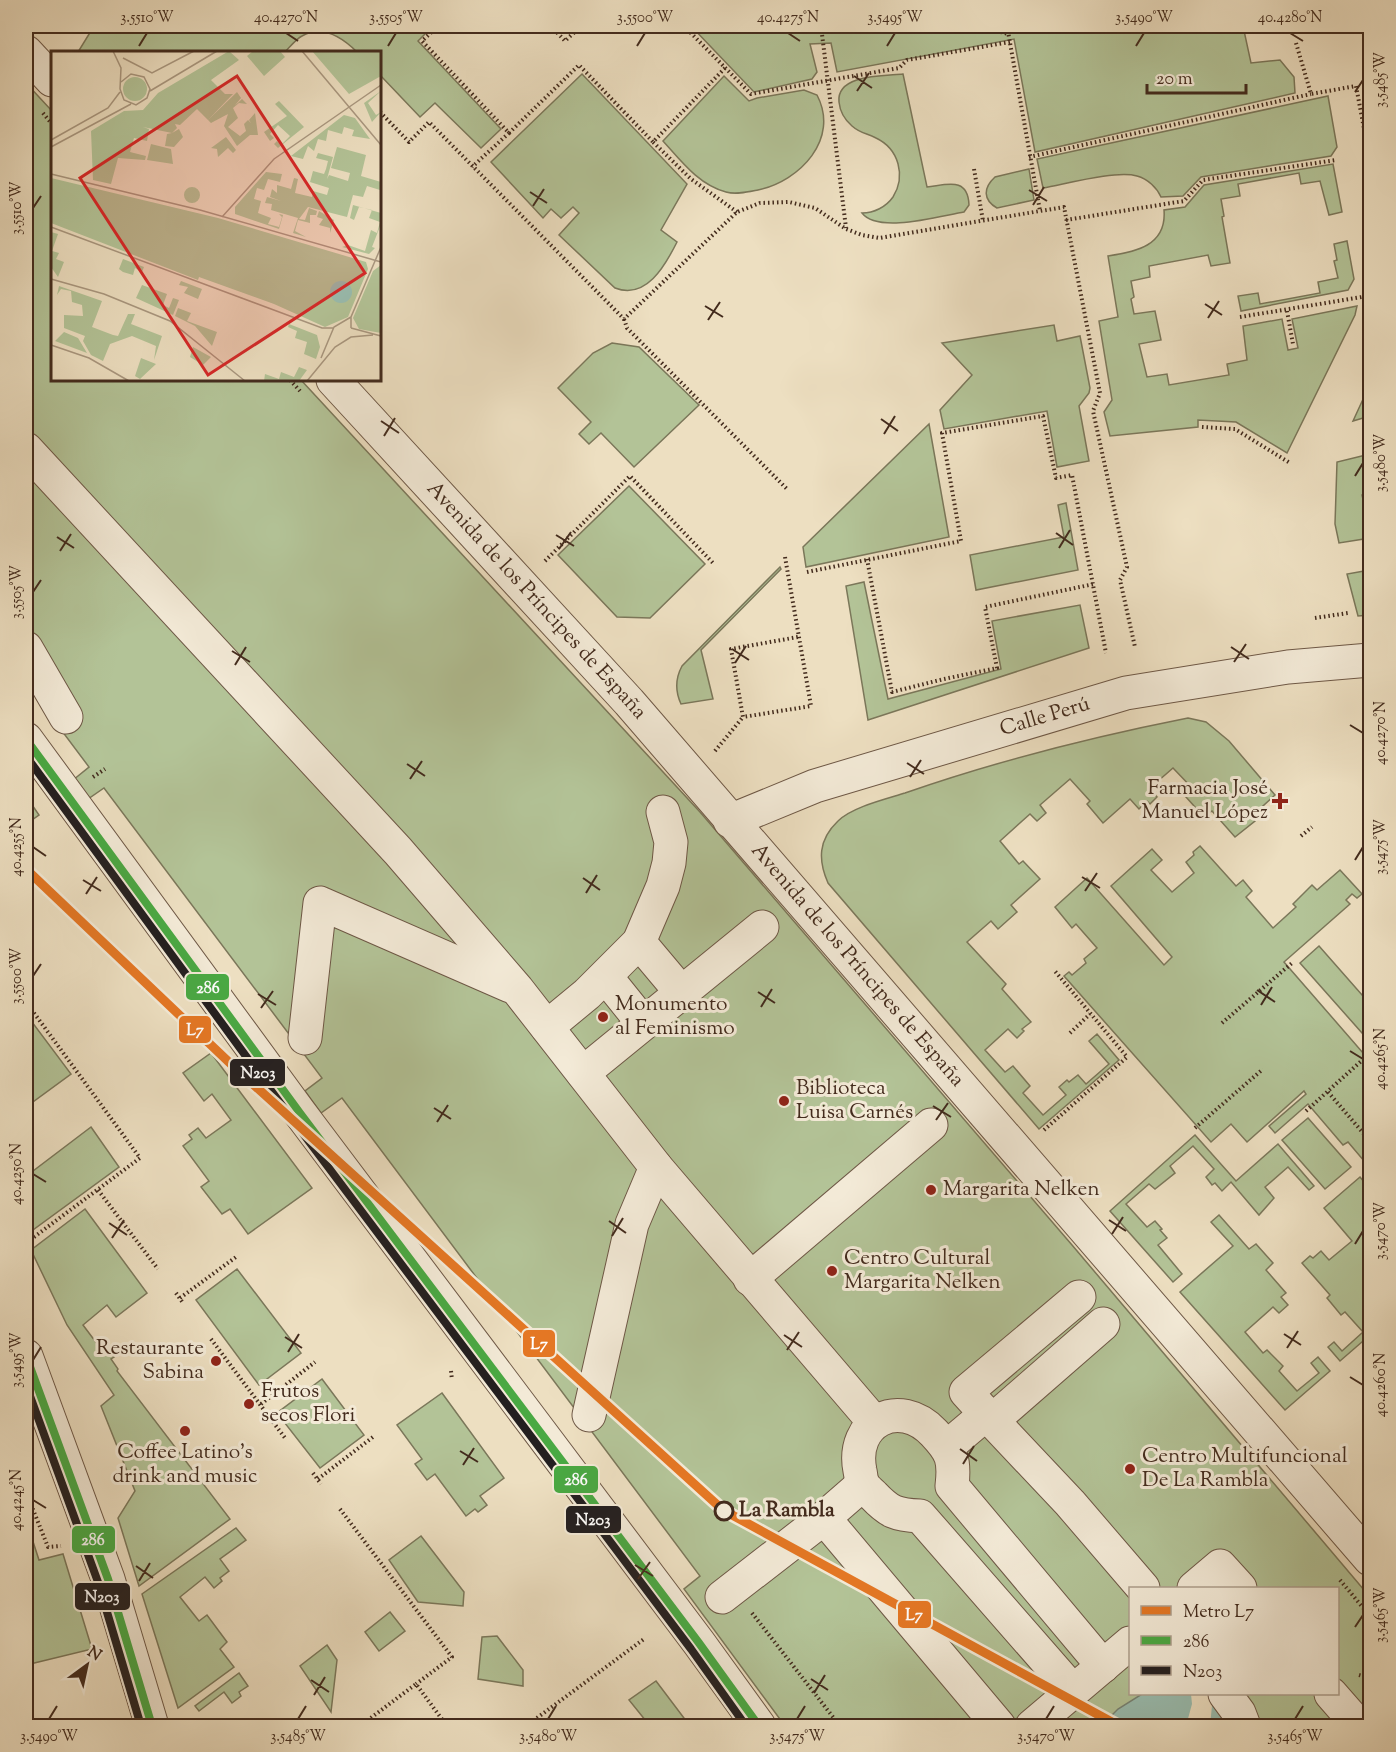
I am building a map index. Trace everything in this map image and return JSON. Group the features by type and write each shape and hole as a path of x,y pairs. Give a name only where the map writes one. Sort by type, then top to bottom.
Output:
{"street":[{"path":"26,52 51,79"},
{"name":"Avenida de los Príncipes de España","path":"334,381 629,702 1371,1559"},
{"path":"26,449 398,851 518,989 656,1167 873,1422"},
{"path":"26,648 66,717"},
{"name":"Calle Perú","path":"730,821 815,786 1126,693 1288,667 1371,660"},
{"path":"26,739 306,1122 699,1643 759,1726"},
{"path":"547,1027 606,976 639,942 663,886 669,863 671,842 663,812"},
{"path":"305,1038 320,903 518,989"},
{"path":"582,1072 762,927"},
{"path":"639,942 681,992"},
{"path":"606,976 643,1023"},
{"path":"750,1279 931,1125"},
{"path":"589,1414 633,1224 656,1167"},
{"path":"1079,1297 966,1392 1070,1503 1142,1587"},
{"path":"947,1447 989,1417 1103,1324"},
{"path":"26,1356 108,1579 152,1726"},
{"path":"1073,1691 920,1516 900,1516 885,1508 863,1484 858,1462 860,1448 873,1422 885,1417 901,1416 915,1419 930,1428 947,1447 954,1467 952,1486 1103,1666"},
{"path":"728,1593 824,1518 863,1484"},
{"path":"824,1518 999,1726"},
{"path":"1195,1587 1220,1566 1239,1587"},
{"path":"1032,1726 1129,1645"},
{"path":"1226,1695 1239,1713 1244,1726"},
{"path":"1332,1695 1359,1726"}],"path":[{"path":"325,31 331,26"},
{"path":"438,26 422,40 509,132"},
{"path":"551,26 565,40 581,26"},
{"path":"684,26 751,94 899,68 907,60 1010,42"},
{"path":"821,26 846,229"},
{"path":"979,26 1008,34"},
{"path":"1007,26 1040,211"},
{"path":"1296,43 1311,94"},
{"path":"472,167 579,65 691,179 737,212"},
{"path":"653,142 725,68"},
{"path":"1029,157 1356,86 1366,140"},
{"path":"381,113 409,142 429,122 624,319 627,328 788,490"},
{"path":"1066,220 1184,201 1203,180 1336,160"},
{"path":"974,169 983,221"},
{"path":"624,319 737,212 760,203 789,202 815,208 846,229 879,238 1064,207 1100,393 1093,411 1127,567 1120,580 1135,647"},
{"path":"1240,318 1362,297"},
{"path":"1287,311 1293,344"},
{"path":"807,572 961,541 942,433 1043,416 1056,478 1072,475 1106,654"},
{"path":"1202,427 1235,429 1290,463"},
{"path":"544,561 630,476 713,563"},
{"path":"713,753 744,717 811,706 784,557"},
{"path":"867,559 892,692 997,668 985,607 1094,584"},
{"path":"1315,618 1348,613"},
{"path":"744,717 731,649 798,637"},
{"path":"1301,836 1312,827"},
{"path":"1222,1023 1292,963"},
{"path":"1036,1138 1127,1057 1054,970"},
{"path":"26,1002 140,1158 26,1243"},
{"path":"1070,1033 1090,1014"},
{"path":"1306,1111 1371,1053"},
{"path":"1195,1128 1263,1069"},
{"path":"1328,1092 1371,1141"},
{"path":"98,1191 158,1269"},
{"path":"180,1299 236,1257"},
{"path":"176,1293 183,1303"},
{"path":"211,1339 285,1438"},
{"path":"261,1404 315,1362"},
{"path":"313,1473 319,1481 373,1437"},
{"path":"340,1509 452,1657 360,1726"},
{"path":"728,1593 840,1726"},
{"path":"526,1726 644,1639"},
{"path":"416,1684 447,1726"}],"green space":[{"path":"94,26 433,26 418,41 501,129 481,148 435,103 420,117 381,76 381,51 356,51 339,38 325,32 317,31 302,36 286,51 79,51"},
{"path":"691,26 1243,26 1251,63 1280,60 1294,77 1295,93 1035,152 1014,39 837,72 831,43 810,44 817,72 812,79 754,92"},
{"path":"582,74 687,184 661,230 677,242 660,270 645,285 636,289 615,288 559,235 579,213 573,207 561,218 551,209 543,218 491,162"},
{"path":"903,74 927,187 948,184 960,186 968,196 969,205 964,212 895,223 870,219 862,213 879,209 893,197 899,180 898,164 895,156 884,143 858,131 847,121 839,102 840,93 853,81 874,76"},
{"path":"724,76 749,101 804,90 817,95 823,111 820,142 812,156 788,178 758,190 726,192 716,189 699,178 663,141"},
{"path":"26,83 51,110 51,381 302,381 700,812 1072,1245 1370,1597 1370,1726 785,1726 684,1589 700,1576 342,1098 321,1113 305,1091 322,1078 104,788 88,799 73,780 89,767 26,683"},
{"path":"1328,96 1337,147 1331,156 1201,177 1183,196 1161,197 1155,187 1141,177 1128,175 1104,176 1043,188 1037,159"},
{"path":"1333,164 1342,212 1329,215 1320,181 1301,184 1299,173 1238,184 1240,196 1221,199 1230,263 1211,266 1208,255 1149,266 1150,277 1131,281 1134,314 1155,311 1161,340 1139,344 1147,377 1167,374 1169,385 1229,375 1227,364 1247,360 1243,326 1282,319 1288,350 1298,348 1292,319 1357,306 1355,315 1287,453 1236,422 1198,420 1198,427 1110,436 1104,412 1112,400 1099,321 1118,317 1108,256 1129,252 1147,245 1160,232 1164,222 1164,210 1185,207 1204,185"},
{"path":"1029,169 1034,200 997,208 992,205 986,194 988,185 995,177"},
{"path":"1347,241 1354,279 1348,290 1241,311 1238,296 1258,293 1260,304 1320,293 1318,282 1338,278 1334,261 1337,260 1334,244"},
{"path":"1054,325 1057,341 1080,336 1090,388 1079,406 1089,461 1057,467 1047,411 944,429 940,410 972,375 942,343"},
{"path":"612,343 639,347 699,405 634,467 601,433 589,444 579,434 591,422 558,388 593,353"},
{"path":"1370,384 1370,416 1353,421"},
{"path":"929,424 949,537 806,567 803,547"},
{"path":"1370,454 1370,492 1362,495 1370,538 1339,543 1335,524 1337,462"},
{"path":"629,486 705,564 650,618 617,617 558,555"},
{"path":"1066,503 1078,570 976,590 970,555 1064,537 1058,505"},
{"path":"780,567 781,569 701,650 713,699 681,704 677,685 682,666"},
{"path":"1370,570 1370,615 1358,616 1347,574"},
{"path":"864,582 888,699 1001,669 992,621 1080,605 1089,648 868,720 846,586"},
{"path":"1188,718 1206,722 1229,741 1275,795 1252,816 1255,821 1235,837 1212,811 1204,817 1186,797 1194,790 1173,768 1150,788 1157,797 1150,804 1147,801 1139,809 1130,799 1103,823 1087,804 1090,801 1070,779 1040,805 1046,813 1037,821 1030,814 1000,841 1019,864 1023,861 1040,879 1011,905 1017,912 998,929 991,921 967,942 1006,984 1002,989 1031,1022 1022,1029 1024,1031 1017,1038 1008,1029 985,1050 1005,1072 1013,1066 1030,1086 1023,1093 1043,1115 1066,1095 1059,1087 1067,1080 1069,1082 1078,1075 1086,1084 1109,1064 1089,1041 1097,1034 1119,1060 1039,1129 828,883 821,858 823,843 831,828 844,816 870,804 975,770 1045,751"},
{"path":"26,796 39,815 26,824"},
{"path":"1200,846 1236,886 1243,880 1252,891 1246,897 1273,928 1296,907 1293,904 1312,885 1317,890 1340,870 1362,894 1357,898 1352,894 1346,900 1350,904 1284,962 1370,1061 1370,1168 1348,1142 1343,1145 1308,1104 1275,1133 1269,1126 1306,1094 1304,1091 1247,1142 1231,1124 1211,1142 1064,976 1069,972 1072,975 1086,963 1084,959 1097,948 1076,924 1072,928 1055,907 1087,878 1164,965 1172,957 1111,886 1152,849 1162,860 1151,870 1172,892 1194,873 1186,862"},
{"path":"1319,946 1370,1004 1370,1042 1300,963"},
{"path":"26,1014 71,1074 26,1107"},
{"path":"211,1053 312,1188 248,1234 230,1209 222,1214 201,1187 209,1181 183,1146 192,1139 189,1135 198,1128 206,1138 231,1120 212,1094 204,1101 183,1073"},
{"path":"1308,1118 1351,1167 1325,1189 1282,1140"},
{"path":"91,1127 119,1167 26,1235 26,1171 29,1174"},
{"path":"1195,1135 1236,1181 1278,1144 1314,1186 1309,1190 1288,1167 1265,1187 1274,1198 1259,1215 1231,1182 1222,1191 1215,1183 1212,1185 1206,1177 1214,1169 1193,1146 1170,1166 1175,1173 1155,1189 1149,1184 1126,1204 1147,1227 1155,1221 1162,1229 1160,1230 1167,1238 1158,1245 1182,1274 1173,1282 1110,1211"},
{"path":"1360,1177 1370,1189 1370,1335 1340,1361 1328,1347 1334,1342 1342,1351 1363,1332 1345,1312 1341,1315 1327,1298 1330,1295 1302,1263 1321,1251 1329,1260 1352,1241 1324,1208"},
{"path":"85,1209 147,1293 116,1317 107,1305 83,1325 101,1349 105,1346 114,1357 111,1359 117,1371 230,1519 139,1586 118,1518 135,1491 101,1406 114,1395 67,1325 31,1250"},
{"path":"1219,1215 1249,1249 1256,1244 1273,1263 1266,1270 1286,1293 1281,1297 1288,1305 1279,1313 1273,1307 1245,1332 1263,1353 1267,1350 1283,1366 1279,1371 1297,1391 1319,1373 1311,1363 1318,1357 1330,1371 1285,1410 1180,1292 1233,1246 1211,1222"},
{"path":"237,1269 301,1353 259,1385 196,1300"},
{"path":"322,1379 364,1435 320,1468 277,1413"},
{"path":"442,1393 504,1478 480,1496 487,1505 478,1512 475,1509 466,1516 435,1474 427,1480 415,1464 422,1459 397,1425"},
{"path":"26,1520 39,1560 63,1554 92,1649 26,1665"},
{"path":"236,1528 246,1540 220,1559 229,1571 220,1578 222,1581 214,1588 205,1577 180,1597 199,1621 207,1615 227,1642 220,1649 234,1667 178,1708 142,1594"},
{"path":"421,1536 464,1592 463,1606 418,1602 389,1560"},
{"path":"390,1612 405,1631 379,1651 365,1632"},
{"path":"497,1636 523,1670 523,1686 478,1679 482,1637"},
{"path":"327,1645 337,1660 331,1712 300,1666"},
{"path":"239,1673 248,1686 239,1692 241,1696 232,1703 224,1692 199,1711 195,1706"},
{"path":"656,1681 690,1726 650,1726 629,1700"}],"water":[{"path":"1140,1695 1212,1695 1233,1726 1101,1726 1118,1709"}],"pier":[{"path":"1191,1695 1213,1695 1210,1726 1186,1726 1192,1704"}],"metro line":[{"name":"L7","path":"26,869 233,1066 723,1510 1119,1726"}],"transit line":[{"name":"286","path":"26,739 300,1113 759,1726"},
{"name":"N203","path":"26,756 292,1119 691,1649 746,1726"},
{"name":"286","path":"26,1356 108,1579 152,1726"},
{"name":"N203","path":"26,1385 98,1582 141,1726"}],"place":[{"name":"Farmacia José Manuel López","path":"1280,801"},
{"name":"Monumento al Feminismo","path":"603,1017"},
{"name":"Biblioteca Luisa Carnés","path":"784,1101"},
{"name":"Margarita Nelken","path":"931,1190"},
{"name":"Centro Cultural Margarita Nelken","path":"832,1271"},
{"name":"Restaurante Sabina","path":"216,1361"},
{"name":"Frutos secos Flori","path":"249,1404"},
{"name":"Coffee Latino's drink and music","path":"185,1431"},
{"name":"Centro Multifuncional De La Rambla","path":"1130,1469"},
{"name":"La Rambla","path":"724,1511"}]}
